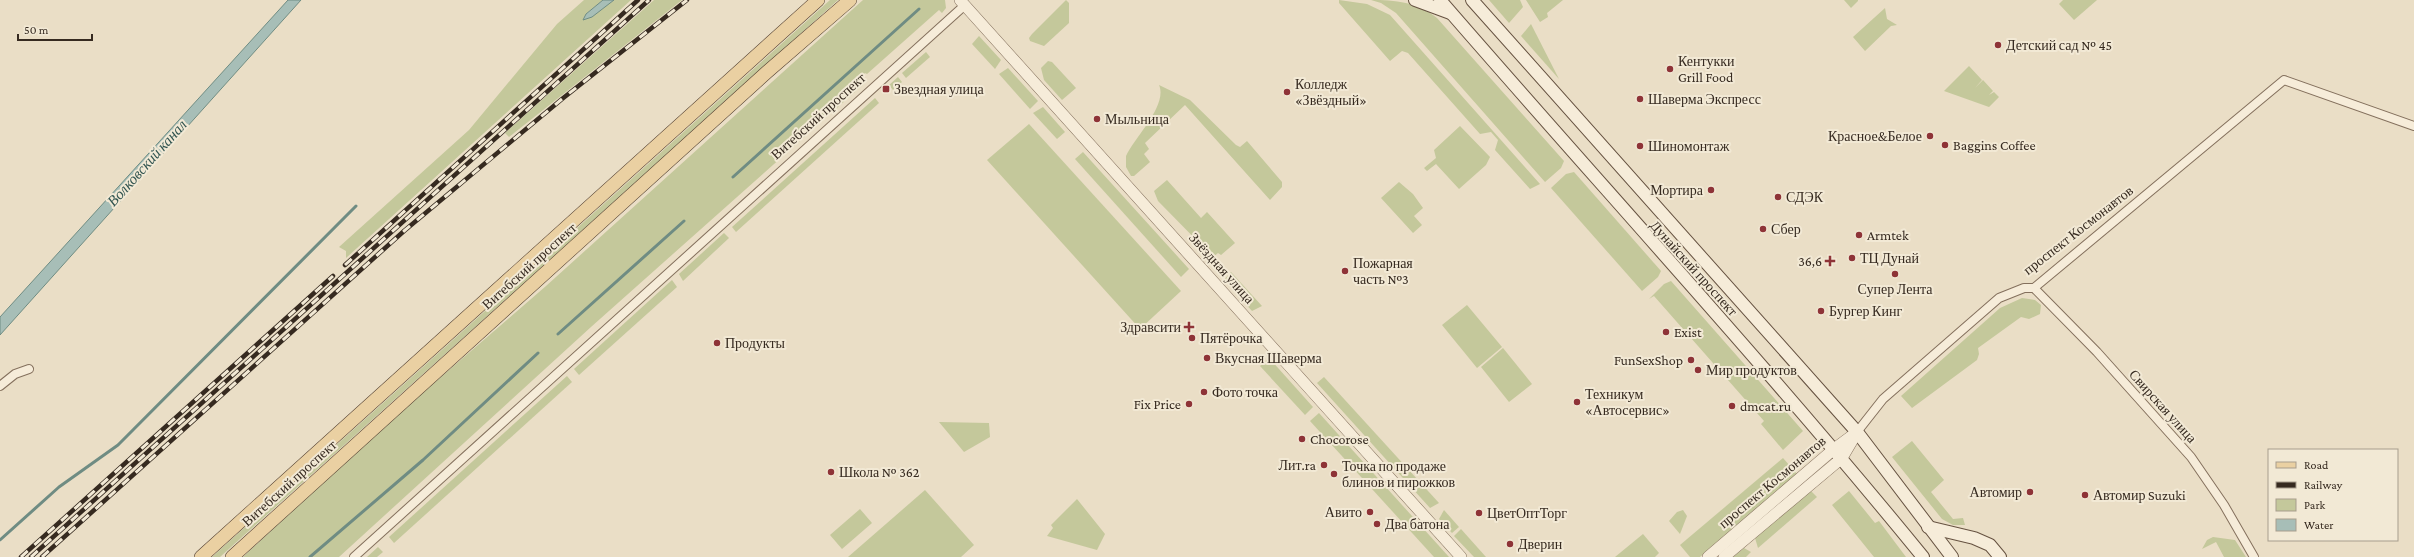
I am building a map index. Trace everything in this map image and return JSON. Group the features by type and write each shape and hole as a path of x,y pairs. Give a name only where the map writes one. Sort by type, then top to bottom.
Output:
{"main road":[{"name":"Витебский проспект","path":"200,557 818,0"},
{"name":"Витебский проспект","path":"232,557 767,72 850,0"},
{"path":"1415,0 1451,13"},
{"name":"Дунайский проспект","path":"1440,0 1842,458 1919,554"},
{"name":"Дунайский проспект","path":"1472,0 1857,432 1952,557"},
{"path":"1483,0 1489,8 1498,28"},
{"path":"1928,527 1990,545 2000,557"}],"street":[{"name":"Витебский проспект","path":"354,557 963,2"},
{"name":"Звёздная улица","path":"963,2 1461,557"},
{"name":"проспект Космонавтов","path":"1724,557 1842,458 1857,432 1883,399 1999,298 2024,288 2034,288 2284,80 2414,126"},
{"name":"Свирская улица","path":"2034,288 2097,352 2191,457 2224,505 2254,557"},
{"path":"0,386 15,374 29,369"},
{"name":"проспект Космонавтов","path":"1708,557 1834,449 1857,432"}],"green space":[{"path":"584,0 603,0 586,14 583,20 614,0 631,0 346,258 346,251 339,247 469,130 557,24"},
{"path":"654,0 682,0 509,137 505,133"},
{"path":"830,0 838,0 220,557 212,557"},
{"path":"863,0 945,0 946,8 942,13 939,10 867,74 865,73 860,78 865,83 591,327 339,557 243,557 368,440 546,286"},
{"path":"1066,0 1069,3 1069,23 1044,46 1030,41 1029,38 1032,34"},
{"path":"1339,0 1367,4 1390,15 1540,184 1530,189 1495,150 1498,140 1491,132 1480,134 1408,53 1402,51 1390,61 1339,3"},
{"path":"1371,0 1397,1 1414,5 1422,8 1437,18 1564,161 1561,168 1545,182 1396,13 1381,3"},
{"path":"1489,0 1520,0 1523,7 1509,23"},
{"path":"1526,0 1563,0 1547,13 1548,17 1540,22"},
{"path":"1844,0 1858,0 1858,1 1851,8"},
{"path":"2063,0 2097,0 2074,20 2059,4"},
{"path":"1885,8 1887,19 1897,25 1891,26 1865,51 1853,37"},
{"path":"1531,24 1559,79 1521,36"},
{"path":"979,36 1001,60 995,69 972,44"},
{"path":"926,52 930,57 906,78 902,73"},
{"path":"1048,61 1052,62 1076,88 1062,100 1044,80 1041,68"},
{"path":"1969,66 1982,80 1975,88 1983,80 1993,91 1989,95 1994,92 1999,97 1989,107 1944,91"},
{"path":"1008,68 1038,101 1030,109 999,74"},
{"path":"898,77 902,82 893,90 889,85"},
{"path":"1159,85 1190,100 1236,145 1240,147 1247,141 1282,182 1282,187 1270,200 1185,105 1145,143 1149,149 1144,154 1150,162 1134,176 1131,176 1126,167 1126,156 1155,111 1161,93"},
{"path":"875,98 879,103 736,232 732,227"},
{"path":"1043,107 1065,132 1057,139 1033,113"},
{"path":"1029,124 1181,291 1140,329 987,160"},
{"path":"1460,126 1490,157 1486,165 1459,189 1436,164 1427,171 1424,168 1436,158 1434,150"},
{"path":"1083,152 1189,269 1181,277 1075,159"},
{"path":"1574,172 1661,271 1658,277 1642,291 1551,188 1566,174"},
{"path":"1167,180 1201,218 1207,212 1235,243 1221,255 1218,253 1213,257 1158,201 1154,191"},
{"path":"1399,182 1413,194 1423,208 1414,216 1422,225 1413,233 1381,198"},
{"path":"724,233 729,238 683,281 679,274"},
{"path":"1231,272 1262,306 1252,311 1224,280"},
{"path":"672,280 677,287 579,375 574,369"},
{"path":"1671,281 1803,431 1783,450 1761,424 1764,421 1654,296 1649,299 1664,284"},
{"path":"2022,298 2035,300 2041,305 2040,314 2029,319 2021,317 1978,348 1979,354 1977,360 1912,408 1901,396 2000,308"},
{"path":"1467,305 1502,347 1477,368 1442,325"},
{"path":"1503,348 1532,384 1509,402 1481,367"},
{"path":"1269,358 1313,407 1305,415 1260,366"},
{"path":"567,376 572,382 394,543 389,537"},
{"path":"1324,377 1439,503 1430,508 1317,383"},
{"path":"1319,413 1449,557 1434,557 1310,421"},
{"path":"939,422 989,423 990,437 964,452"},
{"path":"1912,441 1944,480 1931,492 1953,519 1963,518 1965,525 1953,525 1942,519 1892,457"},
{"path":"1783,458 1797,474 1700,557 1690,557 1680,545"},
{"path":"925,490 974,545 961,557 848,557"},
{"path":"1811,491 1817,497 1758,548 1755,538"},
{"path":"1849,491 1875,523 1879,521 1906,557 1874,557 1832,505"},
{"path":"1077,499 1105,534 1097,550 1047,536 1053,528 1051,525"},
{"path":"860,509 872,523 842,549 830,535"},
{"path":"1444,510 1459,527 1452,533 1439,519"},
{"path":"1683,510 1687,516 1680,534 1669,521 1677,512"},
{"path":"1461,529 1486,557 1474,557 1454,536"},
{"path":"1643,534 1659,553 1655,557 1615,557"},
{"path":"2213,537 2235,540 2246,557 2224,557 2216,542 2202,549 2207,540"},
{"path":"378,547 383,552 377,557 367,557"},
{"path":"1744,548 1751,552 1746,557 1733,557"}],"water":[{"name":"Волковский канал","path":"288,0 301,0 0,335 0,317"},
{"path":"603,0 614,0 592,17 583,20 586,14"}],"waterway":[{"path":"733,177 919,9"},
{"path":"0,540 59,487 118,445 356,206"},
{"path":"558,334 684,221"},
{"path":"310,557 423,460 538,353"}],"railway":[{"path":"345,265 638,0"},
{"path":"31,557 649,0"},
{"path":"42,557 404,231 562,99 687,0"},
{"path":"21,557 333,276"}],"place":[{"name":"Детский сад № 45","path":"1998,45"},
{"name":"Кентукки Grill Food","path":"1670,69"},
{"name":"Звездная улица","path":"886,89"},
{"name":"Колледж «Звёздный»","path":"1287,92"},
{"name":"Шаверма Экспресс","path":"1640,99"},
{"name":"Мыльница","path":"1097,119"},
{"name":"Красное&Белое","path":"1930,136"},
{"name":"Baggins Coffee","path":"1945,145"},
{"name":"Шиномонтаж","path":"1640,146"},
{"name":"Мортира","path":"1711,190"},
{"name":"СДЭК","path":"1778,197"},
{"name":"Сбер","path":"1763,229"},
{"name":"Armtek","path":"1859,235"},
{"name":"ТЦ Дунай","path":"1852,258"},
{"name":"36,6","path":"1830,261"},
{"name":"Пожарная часть №3","path":"1345,271"},
{"name":"Супер Лента","path":"1895,274"},
{"name":"Бургер Кинг","path":"1821,311"},
{"name":"Здравсити","path":"1189,327"},
{"name":"Exist","path":"1666,332"},
{"name":"Пятёрочка","path":"1192,338"},
{"name":"Продукты","path":"717,343"},
{"name":"Вкусная Шаверма","path":"1207,358"},
{"name":"FunSexShop","path":"1691,360"},
{"name":"Мир продуктов","path":"1698,370"},
{"name":"Фото точка","path":"1204,392"},
{"name":"Техникум «Автосервис»","path":"1577,402"},
{"name":"Fix Price","path":"1189,404"},
{"name":"dmcat.ru","path":"1732,406"},
{"name":"Chocorose","path":"1302,439"},
{"name":"Лит.ra","path":"1324,465"},
{"name":"Школа № 362","path":"831,472"},
{"name":"Точка по продаже блинов и пирожков","path":"1334,474"},
{"name":"Автомир","path":"2030,492"},
{"name":"Автомир Suzuki","path":"2085,495"},
{"name":"Авито","path":"1370,512"},
{"name":"ЦветОптТорг","path":"1479,513"},
{"name":"Два батона","path":"1377,524"},
{"name":"Дверин","path":"1510,544"}]}
